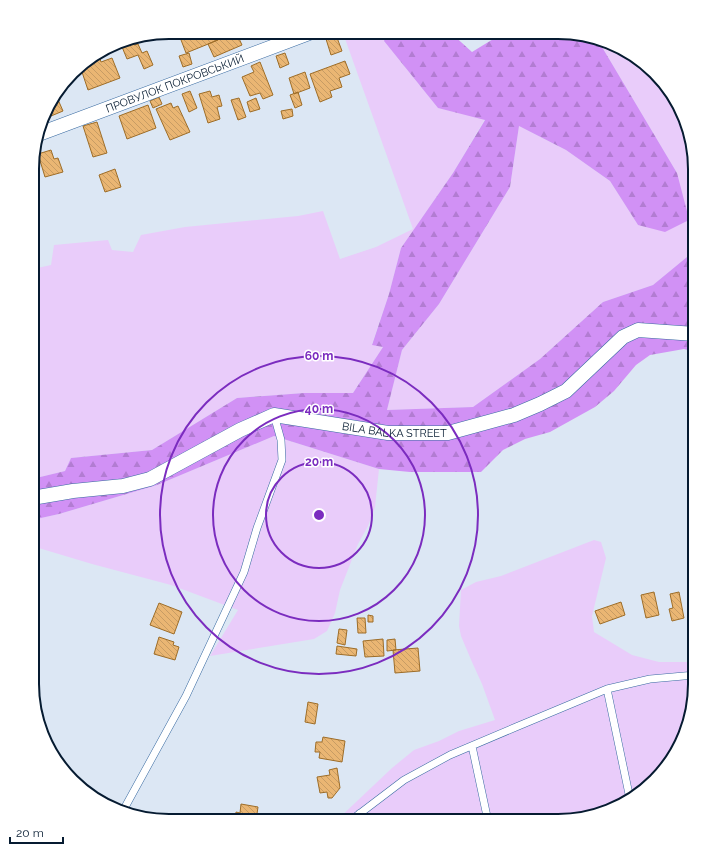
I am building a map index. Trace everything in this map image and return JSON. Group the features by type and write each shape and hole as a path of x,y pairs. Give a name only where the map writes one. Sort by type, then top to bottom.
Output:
{"street":[{"name":"ПРОВУЛОК ПОКРОВСЬКИЙ","path":"44,132 293,39"},
{"name":"BILA BALKA STREET","path":"274,415 388,433 448,433 514,415 566,391 623,337 638,330 688,334"},
{"path":"39,497 73,491 122,486 150,479 240,430 274,415"}],"lane":[{"path":"125,806 186,696 244,572 257,528 282,460 281,440 274,415"},
{"path":"360,813 404,780 450,755 607,689 650,679 688,676"},
{"path":"607,689 629,793"},
{"path":"472,746 487,814"}],"shaded area":[{"path":"345,39 385,39 384,41 438,108 485,119 453,173 401,248 389,294 372,344 383,347 353,393 304,393 237,398 152,450 71,458 65,471 39,477 39,268 51,265 54,245 108,240 112,250 133,252 141,235 185,227 298,216 323,211 340,259 376,247 413,229"},
{"path":"602,47 616,52 644,71 656,83 671,104 678,119 684,135 687,152 687,257 653,285 603,302 540,359 473,407 387,410 402,350 439,304 510,187 519,126 566,150 610,181 638,225 677,173"},
{"path":"274,436 379,469 375,507 368,526 358,544 340,590 335,613 327,631 314,639 210,656 238,610 171,585 39,548 39,518 157,485"},
{"path":"594,540 601,542 606,558 592,616 594,632 632,655 659,662 688,662 688,693 686,710 675,742 666,756 656,770 644,782 623,797 584,812 567,814 343,814 392,768 414,750 439,741 459,731 495,720 482,684 461,636 459,626 461,590 476,582 501,576"}],"green space":[{"path":"385,39 458,39 472,52 493,39 575,40 602,47 677,173 688,215 688,220 665,232 638,225 610,181 566,150 519,126 510,187 439,304 402,350 387,410 473,407 540,359 603,302 653,285 687,257 688,238 688,350 684,349 650,355 636,365 614,391 595,407 550,432 525,439 503,450 481,472 410,472 379,469 274,436 157,485 39,518 39,477 65,471 71,458 152,450 237,398 304,393 353,393 383,347 372,345 389,294 401,248 453,173 485,120 438,108 384,41"}],"building":[{"path":"181,39 218,39 218,40 186,53"},
{"path":"220,39 239,39 242,45 214,57 208,44"},
{"path":"326,39 338,39 342,51 331,55"},
{"path":"133,44 134,45 138,44 142,53 147,51 153,65 144,69 138,55 127,59 122,48"},
{"path":"189,53 192,64 183,67 179,56"},
{"path":"285,53 289,64 280,68 276,56"},
{"path":"112,58 120,78 88,90 82,72 100,59 101,62"},
{"path":"345,61 350,74 339,78 342,87 330,91 332,97 320,102 310,74"},
{"path":"260,62 273,95 263,99 260,93 250,96 242,77 254,72 251,66"},
{"path":"305,72 310,88 294,94 289,78"},
{"path":"190,91 197,108 189,112 182,94"},
{"path":"210,91 212,97 219,95 222,106 217,107 220,119 208,123 199,94"},
{"path":"298,92 302,105 295,108 290,95"},
{"path":"159,97 162,104 153,108 150,101"},
{"path":"239,98 246,117 238,120 231,100"},
{"path":"256,98 260,109 250,112 247,102"},
{"path":"59,101 63,111 51,116 52,111"},
{"path":"171,103 173,108 178,106 190,132 170,140 156,109"},
{"path":"148,105 156,128 127,139 119,116"},
{"path":"292,109 293,116 283,119 281,111"},
{"path":"97,122 107,153 93,157 83,126"},
{"path":"51,150 54,159 58,158 63,172 45,177 40,159 40,153"},
{"path":"115,169 121,187 105,192 99,175"},
{"path":"654,592 659,615 646,618 641,595"},
{"path":"679,592 684,618 672,621 669,609 673,608 670,594"},
{"path":"621,602 625,615 600,624 595,611"},
{"path":"159,603 182,612 174,634 150,625"},
{"path":"368,615 373,616 373,622 368,622"},
{"path":"357,618 365,618 366,633 358,633"},
{"path":"339,629 347,630 345,645 337,643"},
{"path":"159,637 174,642 173,645 179,647 175,660 154,654"},
{"path":"383,639 384,656 365,657 363,641"},
{"path":"395,639 396,650 387,651 387,640"},
{"path":"337,646 357,649 356,656 336,654"},
{"path":"418,648 420,671 395,673 393,650"},
{"path":"308,702 318,704 315,724 305,722"},
{"path":"323,737 345,741 342,762 319,758 320,752 315,752 316,742 322,742"},
{"path":"337,768 340,788 332,798 328,798 327,792 320,793 317,777 330,775 329,770"},
{"path":"241,804 258,807 257,814 236,814 236,812 240,813"}]}
